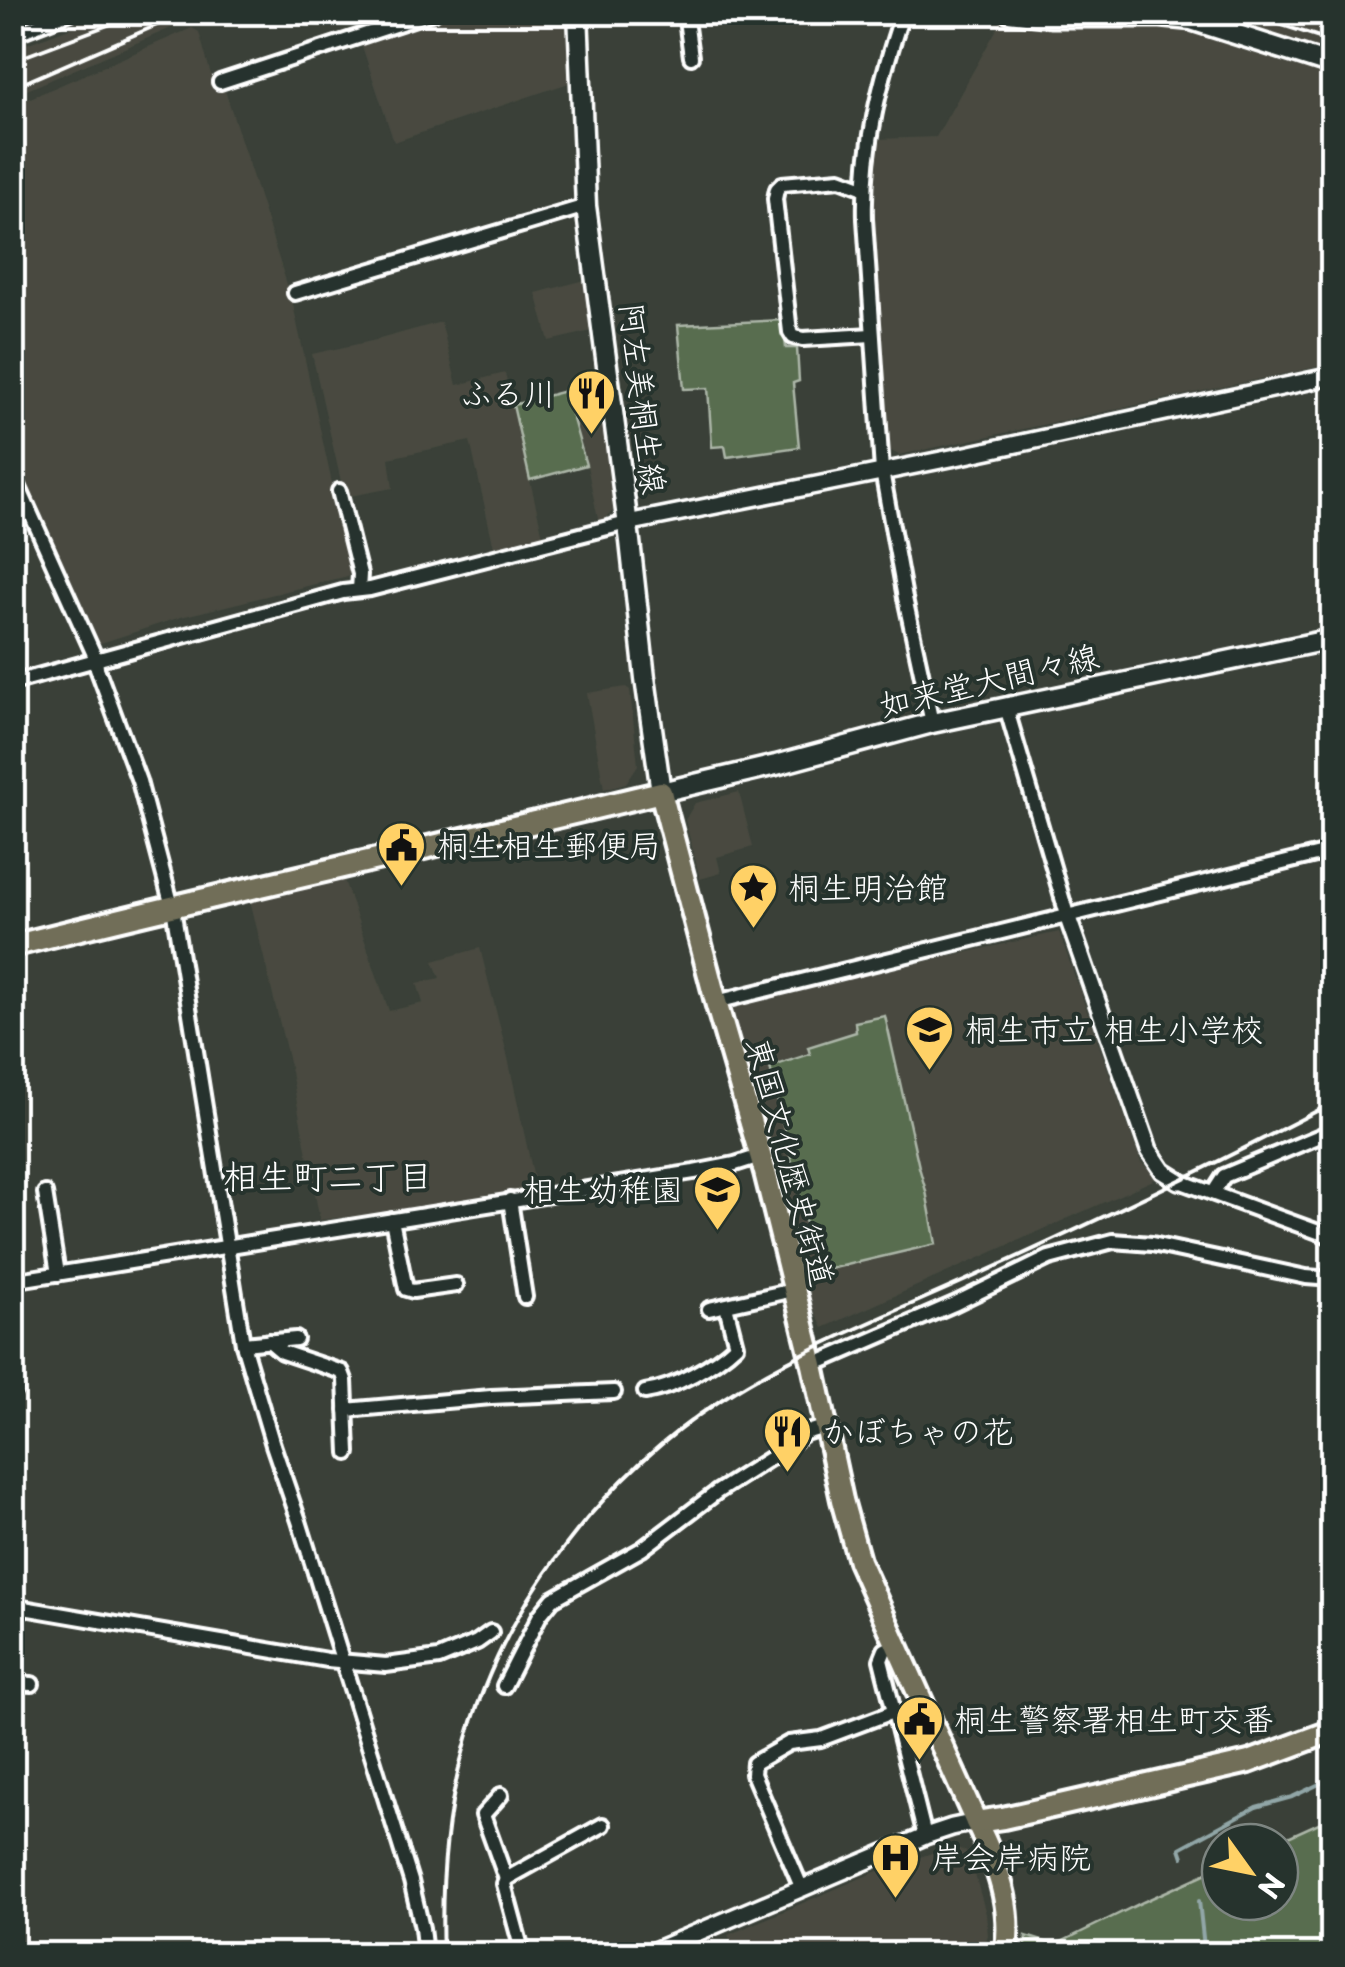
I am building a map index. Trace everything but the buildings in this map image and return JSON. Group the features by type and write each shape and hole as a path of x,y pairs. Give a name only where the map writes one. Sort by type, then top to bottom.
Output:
{"main road":[{"name":"阿左美桐生線","path":"578,12 586,206 661,792"},
{"path":"1009,12 1052,17 1191,20 1332,65"},
{"name":"如来堂大間々線","path":"661,792 932,723 1332,639"},
{"path":"12,946 661,792"},
{"name":"東国文化歴史街道","path":"661,792 760,1156 859,1561 987,1844 1008,1910 1005,1954"},
{"path":"976,1822 1249,1762 1332,1731"}],"street":[{"path":"12,36 71,12"},
{"path":"220,82 434,12"},
{"path":"684,12 691,56"},
{"path":"903,12 880,87 864,188 882,472 932,723"},
{"path":"864,188 840,179 782,184 775,199 790,332 794,338 872,336"},
{"path":"294,293 586,206"},
{"path":"12,684 343,592 370,590 628,523 1332,376"},
{"path":"12,472 96,660 139,781 171,906 243,1344 411,1880 425,1954"},
{"path":"338,492 360,574 359,590"},
{"path":"1006,707 1068,918 1148,1150 1163,1171 1178,1181 1332,1236"},
{"path":"716,1002 1332,851"},
{"path":"1212,1193 1224,1176 1332,1130"},
{"path":"12,1281 694,1172 760,1156"},
{"path":"45,1193 58,1274"},
{"path":"510,1200 526,1297"},
{"path":"392,1220 406,1288 412,1291 456,1285"},
{"path":"813,1365 1026,1269 1075,1250 1113,1241 1125,1240 1332,1279"},
{"path":"709,1308 793,1290"},
{"path":"646,1392 663,1389 736,1346 726,1306"},
{"path":"243,1344 296,1339"},
{"path":"269,1341 282,1352 340,1370 345,1380 348,1452"},
{"path":"346,1410 491,1397 614,1392"},
{"path":"504,1686 553,1599 642,1549 716,1492 805,1433 826,1426"},
{"path":"12,1606 343,1662 386,1665 438,1658 492,1632"},
{"path":"898,1643 885,1650 881,1660 925,1836"},
{"path":"12,1683 32,1684"},
{"path":"802,1889 753,1774 754,1763 790,1743 820,1739 893,1712"},
{"path":"502,1795 483,1815 506,1879 504,1884 523,1954"},
{"path":"647,1954 925,1836 976,1822"},
{"path":"506,1879 603,1825"}],"shaded area":[{"path":"112,12 206,13 13,96 13,49"},
{"path":"456,13 566,13 569,83 394,142 361,43"},
{"path":"1204,13 1332,13 1332,54 1211,14"},
{"path":"1003,18 1020,24 1177,23 1332,72 1332,364 899,455 887,449 872,246 871,181 876,139 936,137"},
{"path":"192,28 199,32 215,89 224,87 292,300 352,575 181,617 98,644 25,496 13,454 12,106"},
{"path":"585,280 592,331 549,341 536,293"},
{"path":"441,322 457,385 505,373 543,536 494,548 470,441 389,458 393,488 350,496 342,486 312,354"},
{"path":"598,378 614,510 599,524 585,456 563,383"},
{"path":"626,687 630,690 638,765 626,783 604,789 587,693"},
{"path":"739,792 753,847 717,857 721,873 700,879 685,820 695,803"},
{"path":"344,880 389,1011 423,1003 417,983 440,978 433,961 480,948 536,1188 320,1220 289,1062 250,900"},
{"name":"桐生市立 相生小学校","path":"1059,932 1141,1162 1158,1178 823,1328 813,1308 786,1192 793,1189 783,1152 770,1143 730,1004"},
{"name":"岸会岸病院","path":"953,1846 969,1853 986,1914 988,1935 982,1954 738,1954 728,1935 875,1872"}],"green space":[{"path":"783,320 786,348 797,348 799,381 793,383 799,447 727,457 725,446 712,447 708,388 684,389 678,325"},
{"path":"565,391 586,465 530,480 513,405"},
{"path":"885,1016 936,1244 817,1272 770,1067 810,1054 808,1047 856,1032 855,1022"},
{"path":"1332,1817 1332,1954 1024,1954 1026,1936 1055,1945 1200,1876 1200,1922 1300,1922 1300,1832"}],"waterway":[{"path":"1183,1857 1180,1848 1256,1807 1292,1797 1332,1778"},
{"path":"1199,1901 1204,1947 1199,1954"}],"railway":[{"path":"12,61 143,12"},
{"path":"12,88 187,12"},
{"path":"1241,12 1332,41"},
{"path":"443,1954 449,1818 467,1738 484,1688 533,1592 564,1547 637,1466 721,1400 784,1363 1117,1210 1332,1103"}],"place":[{"name":"ふる川","path":"591,436"},
{"name":"桐生相生郵便局","path":"402,888"},
{"name":"桐生明治館","path":"753,930"},
{"name":"桐生市立 相生小学校","path":"930,1072"},
{"name":"相生幼稚園","path":"718,1232"},
{"name":"かぼちゃの花","path":"787,1474"},
{"name":"桐生警察署相生町交番","path":"919,1762"},
{"name":"岸会岸病院","path":"896,1900"}],"district":[{"name":"相生町二丁目","path":"328,1177"}]}
